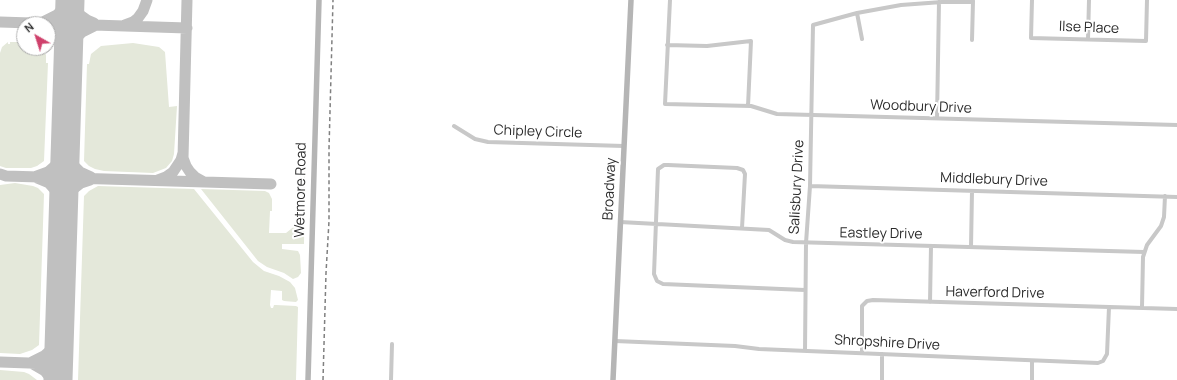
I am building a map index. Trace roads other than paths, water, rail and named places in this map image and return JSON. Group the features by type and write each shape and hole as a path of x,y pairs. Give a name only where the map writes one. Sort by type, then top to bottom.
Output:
{"main road":[{"name":"Wetmore Road","path":"308,380 318,0"},
{"name":"Broadway","path":"613,380 631,0"}],"street":[{"path":"670,0 668,45 708,46 751,41 748,106"},
{"name":"Ilse Place","path":"1032,0 1031,38 1146,41 1147,0"},
{"path":"1088,39 1089,0"},
{"path":"862,40 857,13 901,5 973,1 972,40"},
{"path":"937,118 939,2"},
{"name":"Salisbury Drive","path":"805,350 806,243 810,186 814,25 857,13"},
{"name":"Woodbury Drive","path":"668,45 665,104 748,106 758,107 777,114 1177,125"},
{"name":"Chipley Circle","path":"454,126 475,139 488,142 624,146"},
{"path":"742,228 744,170 737,168 668,165 661,167 658,173 654,274 656,280 663,284 805,290"},
{"name":"Middlebury Drive","path":"810,186 1177,197"},
{"path":"971,247 972,191"},
{"path":"1142,307 1144,252 1147,245 1161,226 1164,217 1165,196"},
{"name":"Eastley Drive","path":"620,222 769,230 785,240 806,243 1144,252"},
{"path":"930,302 931,246"},
{"name":"Haverford Drive","path":"862,353 862,306 867,301 872,300 1177,309"},
{"name":"Shropshire Drive","path":"615,341 735,346 759,349 1098,363 1103,361 1107,354 1109,307"},
{"path":"391,380 392,344"},
{"path":"882,354 882,380"},
{"path":"1032,361 1032,380"}],"railway":[{"path":"323,380 329,221 329,149 333,0"}]}
